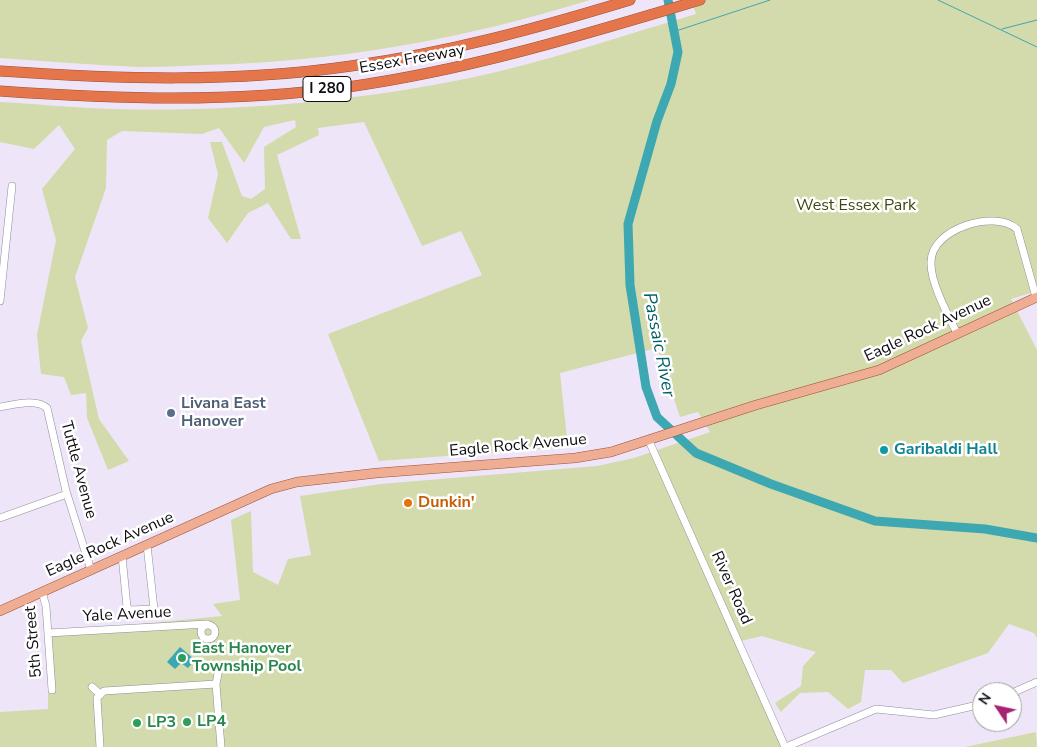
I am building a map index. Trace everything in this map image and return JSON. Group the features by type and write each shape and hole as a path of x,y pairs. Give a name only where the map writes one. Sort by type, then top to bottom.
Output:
{"highway":[{"name":"Essex Freeway","path":"0,71 162,79 313,71 428,54 486,42 630,0"},
{"name":"Essex Freeway","path":"0,91 81,96 171,98 312,91 392,80 466,66 546,46 700,0"}],"main road":[{"name":"Eagle Rock Avenue","path":"0,611 260,493 297,482 387,472 576,458 611,452 659,438 697,424 879,370 1037,297"}],"street":[{"path":"0,301 12,186"},
{"path":"957,333 935,281 930,263 934,251 940,242 962,226 990,220 1004,222 1017,229 1037,297"},
{"name":"Tuttle Avenue","path":"0,407 32,403 46,406 61,460 67,494 91,570"},
{"name":"River Road","path":"645,442 786,747"},
{"path":"0,518 67,494"},
{"path":"122,556 127,606 130,610 154,609 147,545"},
{"name":"5th Street","path":"42,592 48,633 52,690"},
{"name":"Yale Avenue","path":"48,633 207,624"},
{"path":"218,674 216,684 221,747"},
{"path":"1022,689 1037,682"},
{"path":"100,747 97,698 100,694 110,689 216,684"},
{"path":"92,687 100,694"},
{"path":"786,747 876,709 934,715 972,706"}],"green space":[{"path":"0,0 590,0 495,26 399,46 302,59 253,63 140,67 0,58"},
{"name":"West Essex Park","path":"691,0 1037,0 1037,291 1011,299 1037,350 1037,638 1034,633 1009,624 988,653 903,683 891,670 865,670 861,702 848,709 828,692 800,693 781,712 775,703 801,686 803,666 816,652 762,636 741,641 787,747 0,747 0,712 48,709 48,633 222,616 213,604 240,600 231,520 251,511 253,572 278,585 288,559 311,555 300,496 381,484 597,466 634,458 710,432 698,412 680,417 657,348 560,373 568,447 379,461 328,334 482,275 461,231 422,246 364,122 318,128 319,135 277,155 301,239 291,239 268,203 248,213 227,243 208,218 218,174 210,142 222,142 242,196 251,199 265,189 264,147 296,127 295,120 264,127 244,163 219,128 202,134 122,131 107,140 106,188 75,277 88,328 81,341 99,419 129,461 108,470 87,418 86,393 71,395 64,377 41,374 37,335 56,240 42,189 75,149 59,125 34,149 0,142 0,102 113,109 203,109 292,104 382,93 498,72 696,14"},
{"path":"1036,732 1037,747 965,747"}],"water":[{"path":"180,647 195,660 188,668 181,663 175,669 167,662"}],"waterway":[{"name":"Passaic River","path":"668,0 678,52 671,84 657,121 628,224 630,285 646,387 657,417 696,453 771,484 875,521 985,529 1037,538"},
{"path":"676,31 770,0"},
{"path":"938,0 1037,47"},
{"path":"1002,29 1037,20"}],"place":[{"name":"Livana East Hanover","path":"171,413"},
{"name":"Garibaldi Hall","path":"884,450"},
{"name":"Dunkin'","path":"408,503"},
{"name":"East Hanover Township Pool","path":"182,658"},
{"name":"LP4","path":"187,722"},
{"name":"LP3","path":"137,723"}]}
